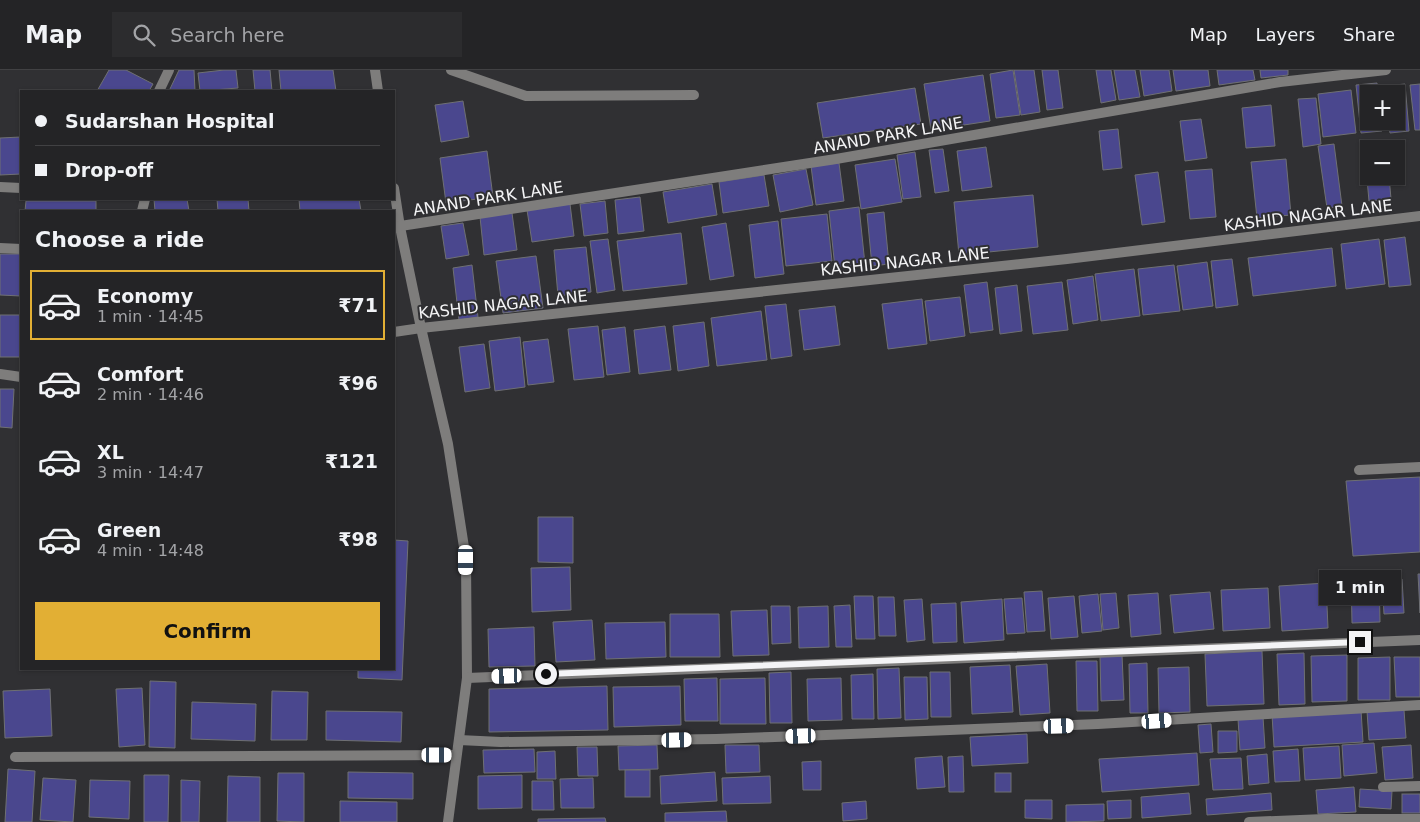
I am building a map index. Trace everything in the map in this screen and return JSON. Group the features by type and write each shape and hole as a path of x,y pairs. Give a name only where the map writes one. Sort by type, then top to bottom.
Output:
{"street":[{"path":"159,90 169,70"},
{"path":"374,70 378,90"},
{"path":"451,70 526,96 694,94"},
{"name":"ANAND PARK LANE","path":"397,227 836,159 1280,82 1386,70"},
{"path":"0,187 20,188"},
{"path":"395,200 397,227 448,444 466,560 467,678 448,822"},
{"name":"KASHID NAGAR LANE","path":"395,332 1057,260 1420,216"},
{"path":"0,248 20,249"},
{"path":"0,374 20,377"},
{"path":"1359,470 1420,466"},
{"path":"467,678 1420,640"},
{"path":"458,740 502,742 716,740 1098,724 1420,705"},
{"path":"15,757 456,755"},
{"path":"1383,786 1420,786"},
{"path":"1249,822 1324,819 1420,819"}],"building":[{"path":"109,70 126,70 153,84 150,90 98,90"},
{"path":"179,70 194,70 195,90 169,90"},
{"path":"236,70 238,88 200,90 198,73"},
{"path":"253,70 270,70 272,90 255,90"},
{"path":"279,70 333,70 336,90 281,90"},
{"path":"1013,70 1020,115 996,118 990,74"},
{"path":"1014,70 1034,70 1040,112 1021,115"},
{"path":"1042,70 1058,70 1063,108 1047,110"},
{"path":"1096,70 1111,70 1116,100 1101,103"},
{"path":"1114,70 1135,70 1140,97 1119,100"},
{"path":"1140,70 1169,70 1172,91 1144,96"},
{"path":"1173,70 1208,70 1210,86 1176,91"},
{"path":"1217,70 1253,70 1255,80 1219,85"},
{"path":"1260,70 1288,70 1288,75 1261,78"},
{"path":"983,75 990,121 931,130 924,84"},
{"path":"1377,83 1377,85 1360,85 1360,123 1356,85"},
{"path":"1405,84 1409,131 1390,133 1390,130 1405,130 1405,85 1395,85"},
{"path":"1420,84 1420,130 1415,130 1410,85"},
{"path":"915,88 921,124 823,138 817,103"},
{"path":"1351,90 1356,133 1323,137 1318,94"},
{"path":"1316,98 1321,144 1303,147 1298,99"},
{"path":"463,101 469,137 441,142 435,105"},
{"path":"1271,105 1275,146 1246,148 1242,108"},
{"path":"1201,119 1207,158 1185,161 1180,121"},
{"path":"1118,129 1122,168 1103,170 1099,131"},
{"path":"1361,130 1382,130 1382,131 1361,133"},
{"path":"20,137 20,174 0,175 0,138"},
{"path":"1334,144 1342,206 1327,208 1318,146"},
{"path":"986,147 992,187 962,191 957,151"},
{"path":"943,149 949,191 935,193 929,150"},
{"path":"487,151 493,197 446,203 440,158"},
{"path":"915,152 921,197 903,199 897,155"},
{"path":"895,159 902,202 861,209 855,165"},
{"path":"1286,159 1291,215 1257,218 1251,162"},
{"path":"839,163 844,201 816,205 811,166"},
{"path":"806,169 813,205 780,212 773,175"},
{"path":"1212,169 1216,217 1190,219 1185,171"},
{"path":"1158,172 1165,222 1142,225 1135,175"},
{"path":"764,175 769,206 723,213 719,182"},
{"path":"712,184 717,215 668,223 663,192"},
{"path":"1368,185 1390,185 1391,199 1369,201"},
{"path":"1033,195 1038,247 959,255 954,202"},
{"path":"640,197 644,231 618,234 615,200"},
{"path":"154,200 187,200 189,210 155,210"},
{"path":"217,200 248,200 249,210 218,210"},
{"path":"299,200 359,200 361,210 300,210"},
{"path":"26,201 96,201 96,210 25,210"},
{"path":"605,201 608,233 584,236 580,204"},
{"path":"570,204 574,236 532,242 527,210"},
{"path":"859,207 865,264 835,268 829,211"},
{"path":"884,212 889,264 872,266 867,214"},
{"path":"512,213 517,250 484,255 480,217"},
{"path":"827,214 832,261 786,266 781,219"},
{"path":"778,221 784,274 755,278 749,225"},
{"path":"463,223 469,255 446,259 441,226"},
{"path":"726,223 734,276 710,280 702,227"},
{"path":"681,233 687,284 623,291 617,241"},
{"path":"1405,237 1411,285 1389,287 1384,240"},
{"path":"608,239 615,290 597,293 590,241"},
{"path":"1379,239 1385,284 1346,289 1341,244"},
{"path":"586,247 591,292 558,296 554,250"},
{"path":"1332,248 1336,286 1253,296 1248,258"},
{"path":"0,254 20,254 20,296 0,295"},
{"path":"536,256 543,308 503,313 496,261"},
{"path":"1232,259 1238,305 1216,308 1211,261"},
{"path":"1207,262 1213,306 1183,310 1177,266"},
{"path":"472,265 478,317 459,320 453,268"},
{"path":"1174,265 1180,311 1143,315 1138,269"},
{"path":"1134,269 1140,316 1101,321 1095,274"},
{"path":"1093,276 1098,320 1073,324 1067,280"},
{"path":"987,282 993,330 970,333 964,285"},
{"path":"1062,282 1068,330 1033,334 1027,286"},
{"path":"1017,285 1022,331 1000,334 995,288"},
{"path":"960,297 965,336 930,341 925,301"},
{"path":"922,299 927,344 888,349 882,304"},
{"path":"786,304 792,356 771,359 765,306"},
{"path":"835,306 840,345 804,350 799,310"},
{"path":"761,311 767,360 717,366 711,318"},
{"path":"0,315 20,315 20,357 0,357"},
{"path":"704,322 709,366 678,371 673,326"},
{"path":"598,326 604,377 574,380 568,329"},
{"path":"665,326 671,370 639,374 634,330"},
{"path":"625,327 630,372 607,375 602,330"},
{"path":"520,337 525,387 495,391 489,341"},
{"path":"548,339 554,382 528,385 523,342"},
{"path":"484,344 490,388 465,392 459,347"},
{"path":"0,389 14,389 12,428 0,427"},
{"path":"1420,477 1420,552 1353,556 1346,481"},
{"path":"538,517 573,517 573,563 538,562"},
{"path":"395,540 408,541 402,680 358,678 358,670 395,670"},
{"path":"570,567 571,610 532,612 531,568"},
{"path":"1379,573 1380,622 1352,623 1351,575"},
{"path":"1418,574 1420,574 1420,613"},
{"path":"1402,579 1404,613 1384,614 1382,580"},
{"path":"1326,583 1328,628 1282,631 1279,586"},
{"path":"1268,588 1270,628 1223,631 1221,590"},
{"path":"1042,591 1045,631 1027,632 1024,592"},
{"path":"1210,592 1214,629 1174,633 1170,595"},
{"path":"1116,593 1119,628 1103,630 1100,594"},
{"path":"1158,593 1161,634 1131,637 1128,595"},
{"path":"1098,594 1102,631 1082,633 1079,596"},
{"path":"854,596 873,596 875,639 856,639"},
{"path":"1074,596 1078,637 1051,639 1048,598"},
{"path":"878,597 894,597 896,636 879,636"},
{"path":"1022,598 1025,633 1007,634 1004,599"},
{"path":"922,599 925,640 907,642 904,600"},
{"path":"1002,599 1004,640 964,643 961,602"},
{"path":"956,603 957,642 933,643 931,604"},
{"path":"850,605 852,647 836,647 834,606"},
{"path":"771,606 790,606 791,643 772,644"},
{"path":"828,606 829,647 799,648 798,607"},
{"path":"767,610 769,655 733,656 731,611"},
{"path":"670,614 719,614 720,657 670,657"},
{"path":"592,620 595,660 556,662 553,622"},
{"path":"665,622 666,657 606,659 605,623"},
{"path":"534,627 535,666 489,667 488,629"},
{"path":"1262,651 1264,704 1207,706 1205,654"},
{"path":"1304,653 1305,704 1279,705 1277,654"},
{"path":"1122,655 1124,700 1101,701 1100,656"},
{"path":"1347,655 1347,701 1312,702 1311,656"},
{"path":"1390,657 1390,700 1358,700 1358,658"},
{"path":"1394,657 1420,657 1420,697 1396,697"},
{"path":"1076,661 1097,661 1098,711 1077,711"},
{"path":"1147,663 1148,713 1130,713 1129,664"},
{"path":"1047,664 1050,713 1020,715 1016,666"},
{"path":"1010,665 1013,712 972,714 970,667"},
{"path":"1189,667 1190,712 1159,713 1158,668"},
{"path":"899,668 901,718 878,719 877,669"},
{"path":"791,672 792,723 770,723 769,673"},
{"path":"930,672 950,672 951,717 931,717"},
{"path":"873,674 874,719 852,719 851,675"},
{"path":"904,677 927,677 928,719 905,720"},
{"path":"717,678 718,721 685,721 684,679"},
{"path":"765,678 766,724 720,724 720,679"},
{"path":"841,678 842,720 808,721 807,679"},
{"path":"150,681 176,682 175,748 149,747"},
{"path":"607,686 608,730 489,732 489,689"},
{"path":"680,686 681,725 614,727 613,687"},
{"path":"142,688 145,745 119,747 116,689"},
{"path":"50,689 52,736 5,738 3,691"},
{"path":"272,691 308,692 307,740 271,740"},
{"path":"192,702 256,704 255,741 191,739"},
{"path":"1361,710 1363,742 1274,747 1272,715"},
{"path":"1404,710 1406,738 1369,740 1367,711"},
{"path":"326,711 402,712 401,742 326,740"},
{"path":"1263,717 1265,748 1240,750 1238,719"},
{"path":"1211,724 1213,752 1200,753 1198,725"},
{"path":"1218,731 1237,731 1237,752 1218,753"},
{"path":"1027,734 1028,763 972,766 970,737"},
{"path":"1374,743 1377,773 1344,776 1342,745"},
{"path":"657,745 658,769 619,770 618,746"},
{"path":"725,745 759,745 760,772 726,773"},
{"path":"1411,745 1413,778 1385,780 1382,747"},
{"path":"1339,746 1341,778 1305,780 1303,748"},
{"path":"577,747 597,747 598,776 578,776"},
{"path":"534,749 535,772 484,773 483,750"},
{"path":"1298,749 1300,781 1275,782 1273,751"},
{"path":"555,751 556,779 537,779 537,752"},
{"path":"1197,753 1199,785 1102,792 1099,759"},
{"path":"1267,754 1269,783 1249,785 1247,756"},
{"path":"942,756 945,787 917,789 915,758"},
{"path":"963,756 964,792 949,792 948,757"},
{"path":"1241,758 1243,789 1213,790 1210,759"},
{"path":"821,761 821,790 803,790 802,762"},
{"path":"8,769 35,771 32,822 5,822"},
{"path":"625,770 650,770 650,797 625,797"},
{"path":"348,772 413,773 413,799 348,798"},
{"path":"715,772 717,801 661,804 660,776"},
{"path":"278,773 304,773 304,822 277,821"},
{"path":"995,773 1011,773 1011,792 995,792"},
{"path":"144,775 169,775 168,822 144,822"},
{"path":"522,775 522,808 478,809 478,776"},
{"path":"228,776 260,777 260,822 227,822"},
{"path":"770,776 771,803 723,804 722,778"},
{"path":"43,778 76,780 73,822 40,820"},
{"path":"593,778 594,808 561,808 560,779"},
{"path":"90,780 130,781 129,819 89,817"},
{"path":"181,780 200,781 199,822 181,822"},
{"path":"532,781 553,781 554,810 532,810"},
{"path":"1354,787 1356,812 1318,814 1316,790"},
{"path":"1360,789 1392,791 1391,809 1359,807"},
{"path":"1189,793 1191,814 1142,818 1141,797"},
{"path":"1271,793 1272,810 1207,815 1206,799"},
{"path":"1402,794 1420,794 1420,813 1402,813"},
{"path":"1025,800 1052,800 1052,819 1025,818"},
{"path":"1131,800 1131,818 1108,819 1107,801"},
{"path":"340,801 397,802 397,822 340,822"},
{"path":"866,801 867,819 843,821 842,803"},
{"path":"1104,804 1104,821 1066,822 1066,805"},
{"path":"726,811 727,822 665,822 665,813"},
{"path":"605,818 606,822 538,822 538,819"}],"route":[{"path":"546,674 1360,642"}]}
